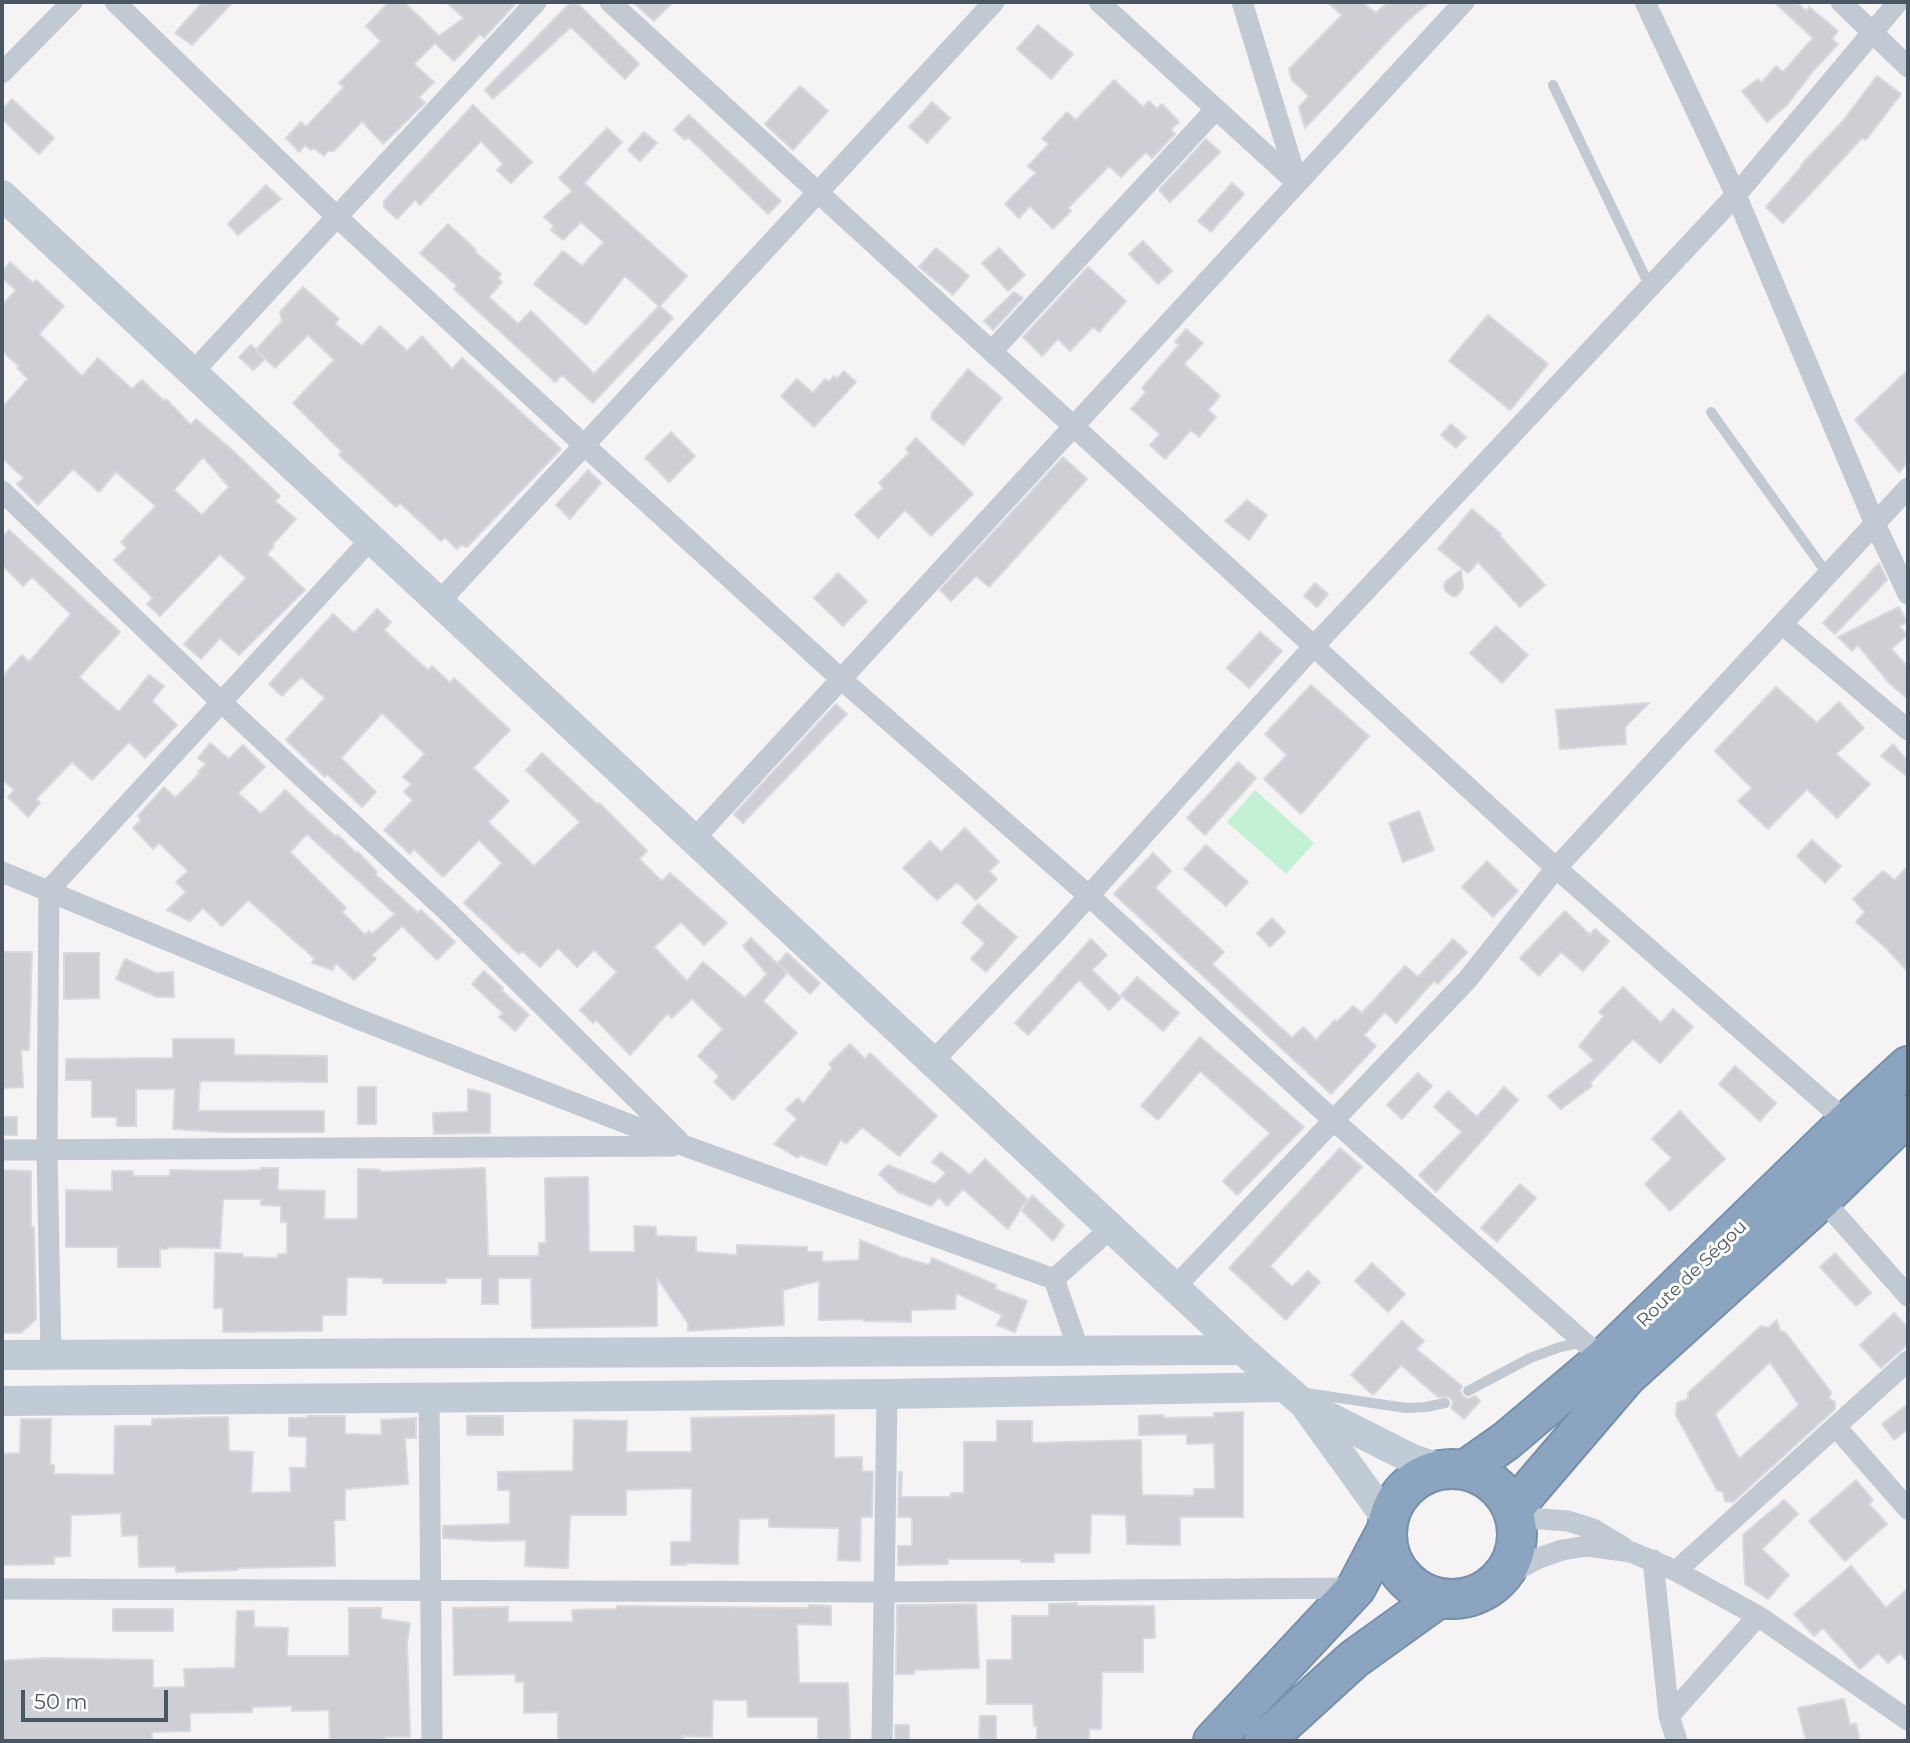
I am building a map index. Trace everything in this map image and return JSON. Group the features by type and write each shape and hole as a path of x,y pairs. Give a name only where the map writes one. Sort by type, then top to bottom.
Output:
{"highway":[{"name":"Route de Ségou","path":"1213,1741 1356,1588 1398,1495 1418,1478 1454,1469 1506,1441 1594,1351 1908,1066"},
{"name":"Route de Ségou","path":"1514,1513 1626,1377 1822,1199 1908,1115"},
{"path":"1386,1526 1389,1555 1400,1575 1417,1590 1439,1598 1461,1599 1483,1592 1501,1578 1513,1560 1518,1539 1514,1513 1502,1491 1485,1478 1454,1469"},
{"path":"1264,1741 1354,1659 1439,1598"}],"main road":[{"path":"2,195 1292,1394 1412,1459 1454,1469"},
{"path":"2,1355 1242,1350"},
{"path":"2,1401 887,1394 1292,1394"},
{"path":"1292,1394 1386,1526"}],"street":[{"path":"115,2 337,217 584,445 841,679 1088,895 1334,1120 1594,1351"},
{"path":"192,373 536,2"},
{"path":"610,2 1556,868 1847,1122"},
{"path":"439,602 994,2"},
{"path":"1098,2 1297,183"},
{"path":"1242,2 1297,183"},
{"path":"694,839 1464,2"},
{"path":"1645,2 1736,195 1875,524 1908,594"},
{"path":"1841,2 1908,67"},
{"path":"933,1061 1314,646 1736,195 1898,2"},
{"path":"2,73 64,4"},
{"path":"992,351 1216,109"},
{"path":"1175,1287 1468,979 1556,868 1908,488"},
{"path":"2,491 220,701 449,913 685,1146"},
{"path":"51,1355 47,1151 49,890 371,539"},
{"path":"1782,624 1908,730"},
{"path":"2,872 353,1017 685,1146 1054,1279"},
{"path":"2,1150 685,1146"},
{"path":"1822,1199 1908,1296"},
{"path":"1054,1279 1111,1228"},
{"path":"1054,1279 1079,1351"},
{"path":"1676,1571 1908,1361"},
{"path":"882,1741 887,1394"},
{"path":"429,1398 432,1741"},
{"path":"1836,1427 1908,1509"},
{"path":"1514,1513 1568,1521 1593,1529 1631,1552 1676,1571 1758,1616 1908,1720"},
{"path":"1501,1578 1539,1558 1562,1550 1587,1546 1631,1552"},
{"path":"1653,1560 1669,1716 1677,1741"},
{"path":"2,1589 884,1592 1356,1588"},
{"path":"1669,1716 1758,1616"}],"lane":[{"path":"1553,85 1650,287"},
{"path":"1711,412 1828,575"},
{"path":"1468,1391 1530,1358 1560,1347 1594,1351"},
{"path":"1292,1394 1406,1408 1445,1403"}],"green space":[{"path":"1255,790 1314,843 1286,874 1227,822"}],"building":[{"path":"203,2 233,2 192,45 175,33"},
{"path":"389,2 404,2 439,36 464,18 446,2 517,2 484,38 480,34 454,61 435,43 414,64 434,82 419,97 425,103 383,144 362,121 334,151 328,151 324,156 305,145 299,152 286,138 301,122 306,127 344,87 339,83 381,41 366,26"},
{"path":"571,2 576,2 639,64 625,79 571,27 493,99 485,90"},
{"path":"633,2 673,2 654,21"},
{"path":"1327,2 1362,2 1376,13 1388,2 1430,2 1405,23 1305,128 1299,107 1309,96 1292,80 1289,69 1342,15"},
{"path":"1774,2 1797,2 1806,11 1809,7 1838,31 1832,39 1838,44 1787,105 1767,122 1742,91 1758,79 1761,83 1776,66 1783,72 1813,38"},
{"path":"1038,25 1073,54 1051,79 1017,49"},
{"path":"1877,76 1901,94 1866,140 1862,138 1783,223 1766,207 1842,122"},
{"path":"1114,80 1143,107 1149,101 1157,109 1162,104 1179,122 1171,130 1175,134 1152,158 1146,152 1121,177 1109,166 1068,208 1071,211 1053,229 1030,206 1019,218 1005,204 1036,173 1028,166 1049,144 1042,139 1067,112 1076,120"},
{"path":"800,86 828,111 793,150 765,124"},
{"path":"12,99 54,138 39,154 2,119 2,110"},
{"path":"932,102 950,118 927,143 909,127"},
{"path":"473,105 532,162 511,183 497,170 503,164 481,141 420,205 415,200 397,219 384,207 384,201"},
{"path":"689,115 781,201 768,214 688,137 685,140 674,130"},
{"path":"607,128 622,142 584,183 687,276 660,306 673,318 593,403 562,375 555,382 454,289 457,286 420,253 448,224 501,274 498,278 502,282 489,297 518,324 531,311 594,374 659,306 625,276 586,325 534,284 563,251 582,266 604,242 581,222 563,240 551,230 554,226 544,217 572,191 559,178"},
{"path":"644,132 657,143 640,161 628,150"},
{"path":"1206,139 1220,152 1170,202 1159,190"},
{"path":"1232,183 1244,194 1211,232 1198,221"},
{"path":"266,185 281,199 238,235 228,224"},
{"path":"1143,241 1172,271 1158,284 1129,254"},
{"path":"936,248 969,276 953,295 919,267"},
{"path":"999,248 1025,275 1008,291 982,263"},
{"path":"10,262 33,283 36,280 64,306 39,334 82,376 98,358 132,389 142,380 164,401 166,399 191,425 196,419 230,448 280,496 275,501 296,519 267,554 305,590 239,655 220,638 201,659 184,644 246,578 220,554 160,616 147,604 153,598 114,560 127,548 121,542 156,506 116,472 99,492 73,469 38,505 17,484 24,478 2,458 2,408 28,379 17,368 19,366 2,351 2,305 16,290 2,278 2,272","holes":["203,457 229,487 202,515 174,490"]},
{"path":"1088,267 1126,301 1099,332 1093,327 1070,351 1058,339 1042,356 1023,337"},
{"path":"303,287 339,319 335,324 362,346 380,326 407,351 422,336 452,369 462,358 561,449 467,547 461,545 457,549 445,537 441,541 400,503 396,507 339,455 342,452 293,403 334,360 308,335 275,368 256,350 282,321 280,312"},
{"path":"1014,292 1023,298 993,330 984,321"},
{"path":"1488,315 1548,364 1510,410 1449,361"},
{"path":"1186,329 1203,343 1184,364 1220,396 1208,410 1216,417 1199,437 1191,430 1165,459 1150,445 1160,434 1131,409 1146,392 1142,388 1179,345 1175,342"},
{"path":"251,345 265,359 253,370 239,357"},
{"path":"968,369 1002,398 963,445 932,419 932,413"},
{"path":"1908,370 1908,462 1899,472 1855,420"},
{"path":"844,371 856,382 814,427 781,396 797,379 813,393 825,379 829,382 834,376 837,379"},
{"path":"1451,424 1466,437 1456,448 1441,435"},
{"path":"671,432 695,456 669,482 645,458"},
{"path":"916,438 973,494 931,536 905,510 878,538 855,515 883,488 879,483 909,453 906,449"},
{"path":"1063,457 1087,479 989,587 976,576 951,601 940,590"},
{"path":"588,470 601,483 570,519 556,505"},
{"path":"1247,500 1267,515 1249,540 1225,521"},
{"path":"1472,509 1501,534 1545,585 1520,607 1478,562 1468,573 1438,549"},
{"path":"9,530 120,632 79,677 119,712 149,675 164,686 152,701 177,725 145,758 129,742 92,780 72,762 36,799 40,803 28,817 8,797 14,790 2,779 2,677 22,655 29,662 71,614 32,577 23,586 2,565 2,537"},
{"path":"1879,563 1887,580 1835,634 1823,623"},
{"path":"1461,570 1463,588 1457,596 1452,596 1445,590 1444,585"},
{"path":"838,573 867,601 843,626 814,598"},
{"path":"1315,583 1328,594 1317,607 1304,596"},
{"path":"1899,607 1907,622 1899,626 1907,635 1891,649 1908,667 1908,699 1889,683 1858,645 1852,651 1838,637"},
{"path":"377,609 391,622 384,630 411,655 428,670 432,666 450,683 454,678 510,730 473,768 509,801 488,822 534,866 580,822 526,770 542,753 598,805 599,803 647,851 639,859 662,881 670,873 727,923 704,945 681,922 654,947 687,981 703,962 745,998 767,974 743,946 751,938 787,973 763,1001 797,1033 733,1100 714,1082 719,1076 698,1056 723,1029 692,999 672,1018 667,1014 630,1055 596,1020 593,1023 580,1010 617,972 594,950 577,967 558,948 540,967 522,951 519,954 464,903 502,863 479,840 443,877 414,849 410,854 384,830 413,800 404,792 411,784 403,777 425,754 382,713 341,758 376,792 362,807 286,740 325,698 301,677 282,696 269,684 333,614 354,633"},
{"path":"1496,626 1528,655 1502,683 1470,653"},
{"path":"1260,632 1282,651 1249,688 1227,668"},
{"path":"1311,685 1369,736 1301,814 1264,779 1287,755 1265,734"},
{"path":"1776,687 1817,723 1839,702 1864,728 1836,754 1870,784 1837,818 1807,789 1768,829 1738,801 1752,788 1715,751"},
{"path":"1649,703 1625,727 1626,744 1560,749 1556,710"},
{"path":"836,704 847,714 743,823 734,814"},
{"path":"210,743 229,759 243,745 265,767 238,793 261,814 285,790 336,837 338,835 358,852 377,872 375,874 418,913 421,910 455,942 437,960 402,926 372,955 376,959 354,980 336,963 333,970 312,963 314,958 248,900 222,926 203,908 190,921 167,910 186,892 176,882 188,871 159,843 153,849 133,828 141,820 138,816 164,787 175,798 200,773 198,772 206,764 198,758","holes":["307,834 395,914 372,934 369,931 365,935 342,912 346,908 290,852"]},
{"path":"1893,744 1908,762 1908,777 1881,756"},
{"path":"1238,762 1256,778 1205,835 1187,818"},
{"path":"1419,811 1434,850 1403,862 1389,823"},
{"path":"965,828 999,862 989,871 997,879 976,900 957,882 937,900 903,868 930,841 941,852"},
{"path":"1812,840 1841,866 1825,883 1797,856"},
{"path":"1206,845 1248,882 1226,906 1184,869"},
{"path":"1153,853 1171,871 1155,888 1224,952 1212,964 1292,1038 1303,1027 1316,1040 1353,1006 1362,1013 1405,966 1418,977 1453,939 1467,952 1438,984 1434,981 1396,1023 1385,1012 1364,1035 1376,1046 1331,1094 1114,894"},
{"path":"1487,861 1518,891 1493,917 1462,887"},
{"path":"1908,866 1908,972 1856,922 1865,912 1853,899 1883,871 1895,880"},
{"path":"978,904 1017,937 986,972 971,959 985,943 962,923"},
{"path":"1565,911 1590,935 1595,929 1609,941 1583,971 1561,952 1539,976 1520,958"},
{"path":"1272,918 1285,932 1270,947 1257,933"},
{"path":"1091,939 1107,955 1092,970 1121,998 1109,1010 1079,980 1028,1035 1015,1023"},
{"path":"2,952 32,952 29,1050 21,1050 23,1087 2,1088"},
{"path":"64,953 99,953 99,998 64,999"},
{"path":"787,953 820,983 810,994 778,963"},
{"path":"125,959 156,973 173,972 174,997 157,997 116,979"},
{"path":"484,971 529,1015 515,1031 499,1017 503,1013 472,984"},
{"path":"1137,977 1179,1013 1163,1031 1121,995"},
{"path":"1623,987 1661,1023 1673,1009 1693,1027 1660,1063 1633,1039 1590,1083 1592,1086 1561,1109 1548,1096 1594,1060 1579,1046 1604,1016 1599,1012"},
{"path":"1200,1037 1304,1127 1237,1195 1223,1181 1270,1133 1200,1071 1158,1120 1141,1106"},
{"path":"173,1039 234,1039 234,1055 327,1056 327,1082 200,1081 198,1111 324,1111 324,1132 173,1129 175,1089 136,1089 136,1126 117,1126 117,1117 92,1117 92,1080 66,1080 66,1059 173,1058"},
{"path":"850,1044 865,1059 870,1053 937,1116 899,1156 862,1127 846,1144 841,1139 826,1165 800,1155 798,1158 774,1144 797,1119 786,1109 798,1098 803,1104 832,1068 829,1064"},
{"path":"1735,1066 1776,1103 1760,1121 1719,1084"},
{"path":"1418,1073 1432,1086 1402,1119 1387,1105"},
{"path":"358,1087 376,1087 376,1124 358,1124"},
{"path":"1504,1087 1518,1100 1436,1192 1419,1175 1462,1132 1434,1107 1448,1091 1477,1117"},
{"path":"468,1089 490,1094 490,1133 434,1134 433,1113 468,1112"},
{"path":"1680,1111 1725,1159 1670,1211 1645,1184 1672,1158 1652,1139"},
{"path":"2,1117 17,1117 17,1135 2,1135"},
{"path":"1340,1148 1362,1167 1270,1266 1292,1287 1308,1271 1320,1282 1286,1320 1229,1268"},
{"path":"941,1152 970,1175 985,1159 1027,1199 1008,1229 963,1189 947,1206 939,1197 931,1206 898,1192 879,1174 888,1165 935,1184 946,1173 932,1162"},
{"path":"278,1168 278,1190 325,1191 324,1219 358,1219 358,1169 380,1172 485,1168 488,1256 539,1256 539,1243 546,1243 545,1178 588,1177 589,1252 635,1252 634,1226 656,1227 656,1236 696,1237 696,1252 737,1255 737,1245 807,1247 807,1252 822,1252 822,1262 859,1260 860,1240 929,1265 932,1258 996,1285 995,1289 1027,1301 1015,1332 997,1325 1002,1315 956,1293 955,1309 911,1310 911,1322 819,1320 819,1281 783,1290 784,1325 688,1331 688,1323 657,1278 657,1326 532,1328 531,1278 498,1278 498,1304 482,1304 482,1278 446,1278 446,1283 383,1283 383,1278 347,1277 346,1315 322,1315 322,1331 223,1332 223,1308 214,1308 215,1253 278,1258 278,1254 287,1254 287,1222 281,1222 281,1206 261,1205 261,1199 223,1199 220,1248 160,1249 160,1267 118,1267 118,1247 66,1247 66,1190 112,1191 112,1171 133,1171 133,1176 170,1176 170,1170 225,1171"},
{"path":"2,1170 31,1171 36,1319 21,1333 2,1333"},
{"path":"1520,1184 1536,1198 1497,1242 1481,1228"},
{"path":"1032,1195 1064,1225 1053,1241 1022,1211"},
{"path":"1835,1253 1871,1293 1856,1306 1820,1267"},
{"path":"1372,1263 1405,1294 1388,1312 1355,1281"},
{"path":"1894,1313 1908,1328 1908,1344 1881,1368 1860,1345"},
{"path":"1777,1320 1780,1331 1785,1332 1831,1392 1829,1399 1835,1402 1835,1409 1733,1502 1725,1501 1723,1492 1717,1490 1676,1415 1677,1403 1688,1399 1688,1393 1761,1326 1768,1328","holes":["1770,1362 1799,1405 1739,1459 1715,1414"]},
{"path":"1402,1321 1424,1341 1416,1349 1462,1386 1460,1391 1463,1397 1468,1399 1475,1396 1480,1401 1464,1419 1451,1408 1453,1402 1450,1397 1438,1397 1401,1365 1373,1395 1351,1375"},
{"path":"1908,1404 1908,1429 1894,1440 1882,1424"},
{"path":"1243,1412 1243,1517 1180,1517 1180,1545 1127,1544 1126,1515 1091,1514 1090,1553 1054,1553 1054,1562 948,1559 948,1564 898,1565 898,1546 912,1546 912,1517 898,1517 899,1472 902,1472 901,1497 950,1497 951,1493 964,1493 964,1442 997,1442 997,1421 1032,1421 1032,1443 1141,1440 1142,1495 1194,1496 1194,1489 1215,1489 1214,1443 1187,1444 1187,1434 1139,1435 1139,1416 1214,1417 1214,1413"},
{"path":"834,1415 834,1458 862,1457 862,1471 873,1472 872,1517 861,1517 860,1561 838,1560 839,1528 769,1527 769,1518 739,1519 738,1564 671,1565 671,1542 691,1542 692,1488 626,1490 626,1515 570,1515 568,1568 525,1566 526,1540 443,1538 443,1526 510,1524 510,1490 498,1490 498,1472 573,1471 574,1420 627,1421 626,1452 692,1452 691,1418"},
{"path":"345,1416 345,1434 382,1435 381,1420 416,1418 416,1438 405,1438 408,1484 345,1489 345,1520 334,1520 335,1566 176,1572 176,1566 139,1567 138,1535 122,1536 121,1513 71,1515 70,1556 54,1557 54,1564 2,1565 2,1454 20,1453 21,1419 51,1419 50,1465 54,1465 54,1474 114,1475 115,1426 152,1426 152,1419 228,1417 229,1451 253,1452 251,1493 291,1492 290,1468 306,1468 307,1437 289,1436 289,1418"},
{"path":"467,1416 503,1416 503,1435 467,1435"},
{"path":"1856,1480 1873,1500 1869,1504 1887,1524 1845,1561 1809,1521"},
{"path":"1784,1500 1798,1514 1762,1549 1789,1575 1768,1599 1745,1584 1743,1535"},
{"path":"1851,1566 1886,1608 1908,1588 1908,1662 1900,1653 1888,1663 1878,1653 1860,1669 1823,1628 1814,1636 1794,1614"},
{"path":"1077,1603 1077,1606 1154,1606 1155,1638 1143,1638 1143,1672 1102,1672 1101,1729 1089,1729 1089,1741 1037,1741 1033,1704 987,1704 987,1660 1012,1660 1012,1616 1049,1616 1049,1604"},
{"path":"976,1604 979,1668 914,1670 914,1674 896,1674 897,1605"},
{"path":"809,1605 831,1606 831,1625 797,1624 799,1683 848,1683 850,1741 818,1741 818,1717 748,1717 747,1700 713,1700 712,1737 683,1736 683,1741 558,1741 558,1712 524,1713 524,1682 516,1682 515,1674 454,1675 453,1608 508,1607 508,1622 573,1622 572,1610 617,1609 617,1606 809,1608"},
{"path":"349,1608 381,1608 381,1619 410,1623 407,1643 410,1737 385,1737 384,1741 330,1741 329,1710 292,1711 292,1706 252,1707 252,1712 190,1713 190,1731 152,1732 152,1741 2,1741 2,1661 43,1658 153,1660 153,1688 185,1687 184,1669 235,1668 237,1611 254,1611 254,1627 288,1628 287,1656 349,1656"},
{"path":"113,1609 173,1609 173,1631 113,1631"},
{"path":"1844,1699 1850,1725 1856,1723 1860,1741 1806,1741 1798,1708"},
{"path":"980,1716 996,1716 996,1741 979,1741"},
{"path":"895,1725 909,1725 909,1741 895,1741"}]}
